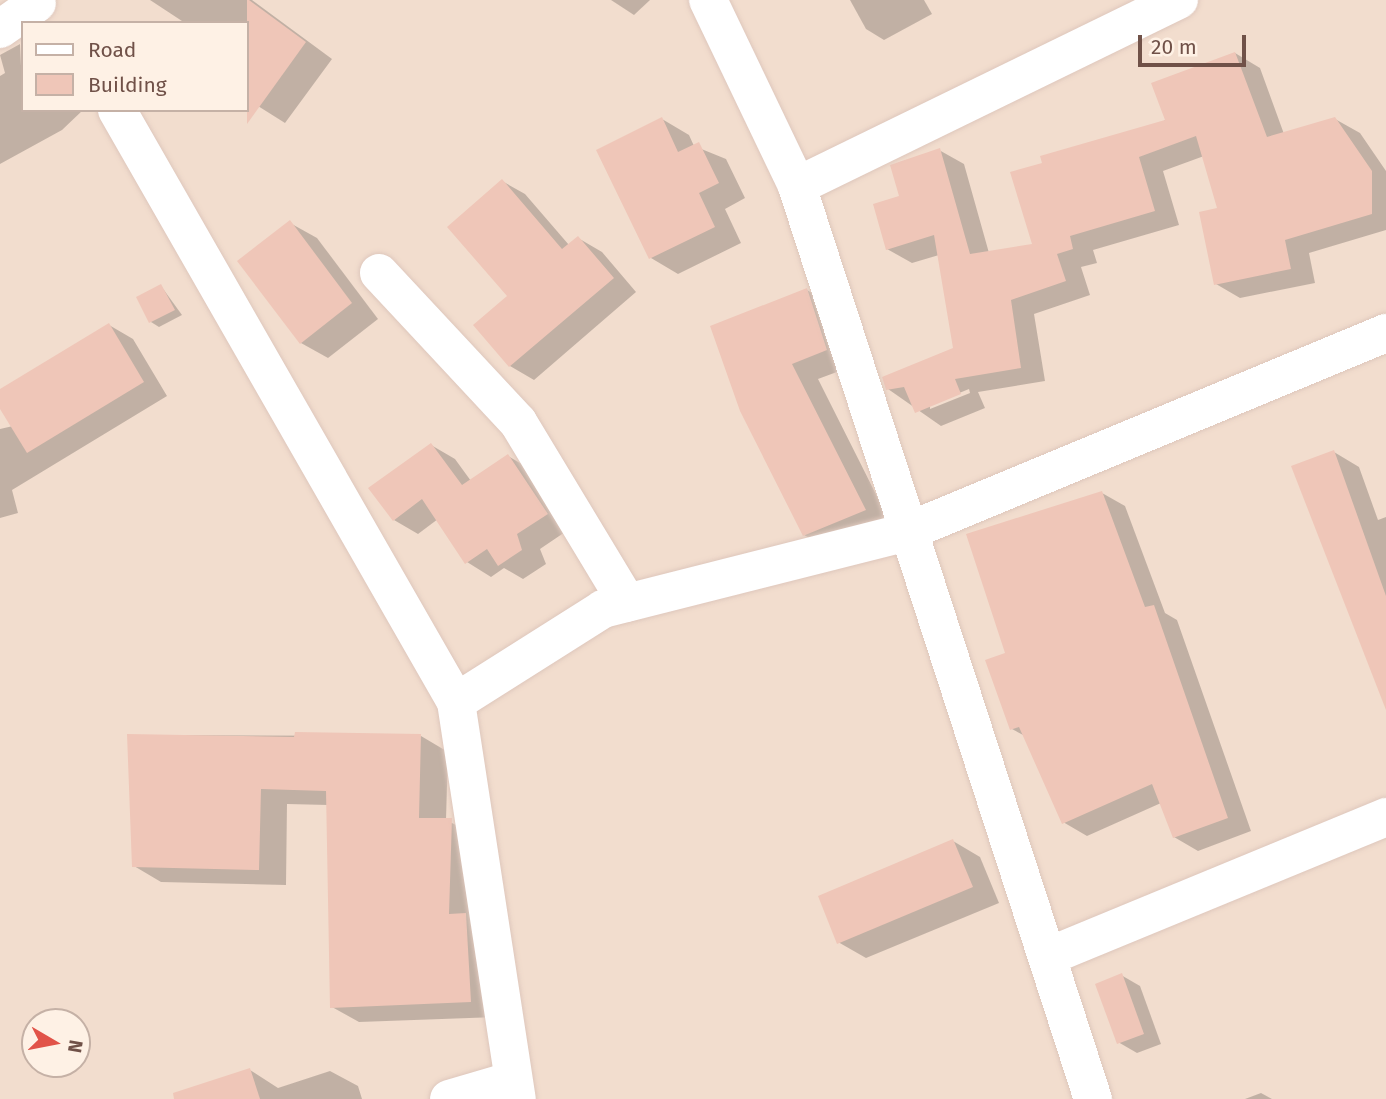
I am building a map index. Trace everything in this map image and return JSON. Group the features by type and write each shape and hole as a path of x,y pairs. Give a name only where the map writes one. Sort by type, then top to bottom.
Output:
{"street":[{"path":"708,0 797,186 912,529 1093,1099"},
{"path":"797,186 1179,0"},
{"path":"0,29 41,9"},
{"path":"118,112 456,702 514,1090 449,1099"},
{"path":"379,273 518,422 627,603"},
{"path":"456,702 603,609 912,529 1386,333"},
{"path":"1049,956 1386,817"}],"shaded area":[{"path":"0,0 1386,0 1386,1099 0,1099"}],"building":[{"path":"247,0 306,42 247,124 248,21"},
{"path":"1235,52 1267,137 1335,117 1372,171 1372,214 1285,240 1291,269 1214,285 1199,212 1217,208 1196,136 1139,157 1155,211 1070,236 1073,249 1057,254 1066,281 1011,300 1021,368 955,379 961,394 915,413 904,387 886,390 882,377 953,348 934,235 886,250 873,204 899,196 890,165 940,148 970,254 1032,244 1010,172 1042,163 1040,156 1165,120 1151,83"},
{"path":"662,117 678,152 699,142 719,183 699,193 715,227 649,259 596,150"},
{"path":"502,179 562,249 578,236 614,278 509,367 473,325 507,296 447,227"},
{"path":"290,220 352,303 300,344 237,261"},
{"path":"161,284 175,310 149,323 136,297"},
{"path":"807,288 827,350 792,364 866,510 803,536 740,411 710,326"},
{"path":"109,323 144,382 27,453 0,409 0,389"},
{"path":"431,443 462,485 508,454 548,514 517,534 522,550 498,566 487,549 465,564 422,499 393,521 368,488"},
{"path":"1334,450 1386,596 1386,710 1291,466"},
{"path":"1102,491 1145,607 1154,605 1228,818 1173,838 1152,784 1062,824 1019,727 1010,730 985,660 1005,653 966,534"},
{"path":"295,732 421,734 419,818 452,818 449,914 466,913 471,1002 330,1008 326,791 261,789 259,870 132,867 127,734 294,737"},
{"path":"953,839 973,887 837,944 818,896"},
{"path":"1122,973 1144,1034 1117,1044 1095,984"},
{"path":"250,1068 260,1099 174,1099 173,1093"}]}
